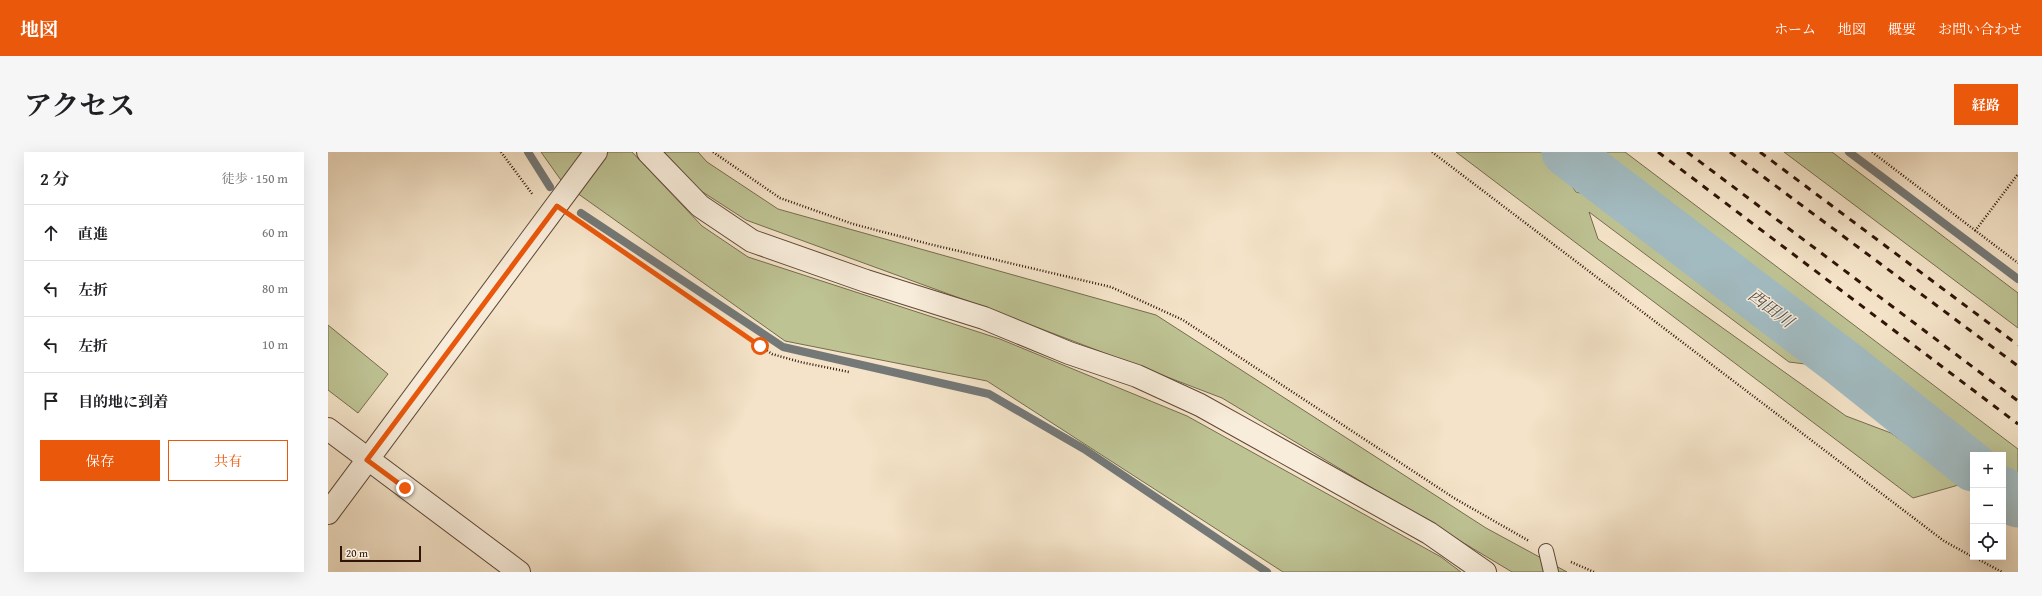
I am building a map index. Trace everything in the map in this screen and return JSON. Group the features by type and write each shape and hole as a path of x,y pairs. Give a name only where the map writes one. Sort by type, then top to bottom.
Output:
{"street":[{"path":"328,513 596,152"},
{"path":"648,152 700,206 752,241 866,281 984,318 1069,353 1137,376 1200,405 1429,533 1485,572"},
{"path":"328,429 367,460 519,572"}],"lane":[{"path":"1546,551 1551,572"}],"path":[{"path":"501,152 553,211 772,354 800,362 849,372"},
{"path":"713,152 780,198 853,224 929,244 1111,287 1183,320 1454,498 1546,551 1594,572"},
{"path":"1432,152 1944,541 1970,555"},
{"path":"1872,152 2018,263"},
{"path":"1975,231 2018,174"},
{"path":"1979,560 2002,572"}],"green space":[{"path":"541,152 632,152 702,226 748,257 1000,339 1187,416 1441,557 1461,572 1283,572 987,381 785,341 563,183"},
{"path":"664,152 698,152 707,162 778,209 1156,315 1486,528 1567,572 1512,572 1222,398 984,307 746,220 698,189"},
{"path":"1456,152 1548,152 1576,192 1619,202 1837,368 1789,362 1589,212 1598,239 1846,416 1891,433 1962,484 1913,498"},
{"path":"1590,152 1625,152 2018,449 2018,476 2006,467 2006,452 1986,452"},
{"path":"1784,152 1832,152 2018,293 2018,328"},
{"path":"328,325 388,374 358,413 328,390"}],"waterway":[{"path":"528,152 550,187"},
{"name":"西田川","path":"1566,152 1844,364 1970,465"},
{"path":"1849,152 2018,279"},
{"path":"581,213 783,347 989,394 1084,449 1267,572"},
{"name":"西田川","path":"2006,493 2018,503"}],"railway":[{"path":"1658,152 2018,424"},
{"path":"1687,152 2018,401"},
{"path":"1730,152 2018,366"},
{"path":"1760,152 2018,345"}],"route":[{"path":"405,488 367,460 557,206 760,346"}]}
